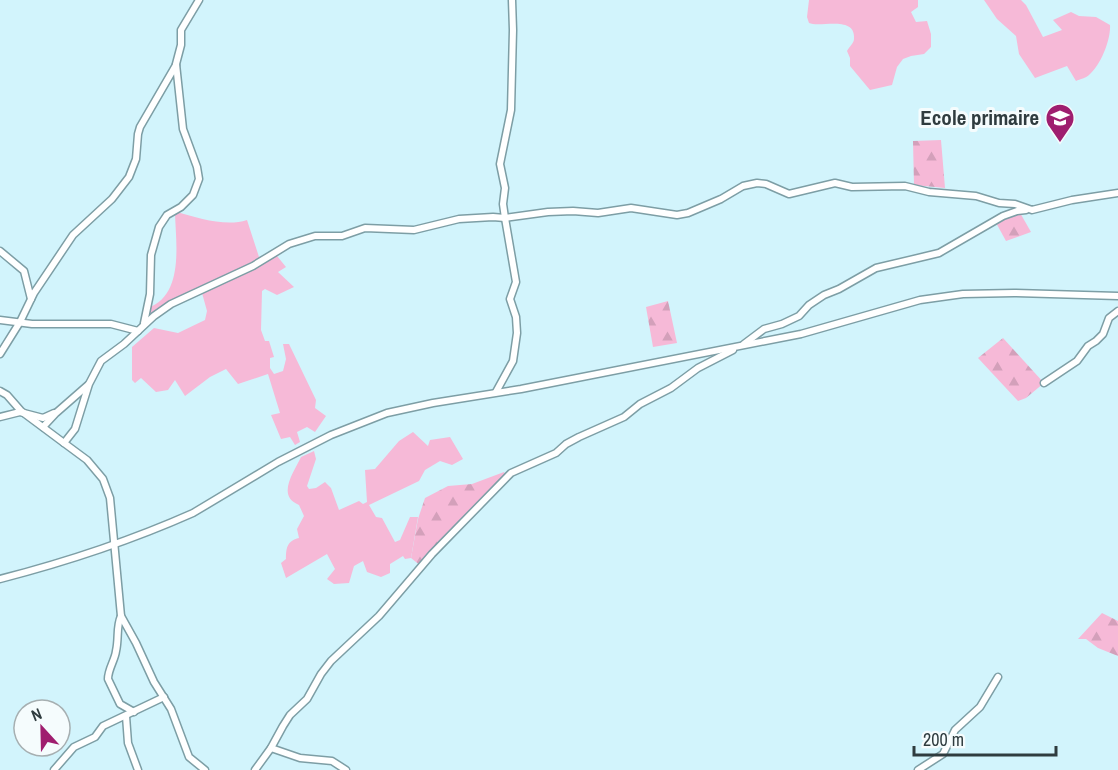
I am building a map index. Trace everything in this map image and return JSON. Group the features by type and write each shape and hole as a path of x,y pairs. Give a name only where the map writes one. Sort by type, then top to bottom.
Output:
{"street":[{"path":"0,354 20,322 34,292 73,235 112,199 129,177 136,159 140,127 176,64 181,45 181,30 199,0"},
{"path":"496,392 513,361 517,333 516,317 510,299 516,282 503,204 505,188 500,164 511,110 512,0"},
{"path":"144,325 150,294 151,255 159,227 168,214 181,207 193,195 199,179 183,129 176,64"},
{"path":"63,443 75,429 89,384 106,357 171,304 253,266 300,239 321,235 342,236 365,228 414,230 459,219 505,218 548,212 598,213 631,208 677,215 688,213 721,199 743,186 758,183 789,194 835,183 852,187 905,186 929,192 976,196 1032,210"},
{"path":"255,770 290,715 308,699 321,674 331,661 379,616 432,554 511,473 556,453 579,437 624,417 640,404 671,388 698,368 743,345 764,330 799,316 824,294 839,289 876,268 939,253 1003,216 1017,211 1118,193"},
{"path":"0,251 24,271 31,297 30,303"},
{"path":"0,579 115,546 193,513 279,462 331,435 394,411 521,389 801,334 901,304 963,294 1118,296"},
{"path":"1044,383 1077,360 1102,334 1109,318 1118,311"},
{"path":"0,320 33,324 111,324 138,332"},
{"path":"43,427 56,412 89,384"},
{"path":"0,391 23,412 87,460 103,479 110,498 121,616 174,716 189,757 205,770"},
{"path":"0,417 23,412 41,418 56,412"},
{"path":"121,616 117,627 116,652 108,679 120,704 134,712"},
{"path":"918,770 943,754 955,730 980,707 998,677"},
{"path":"54,770 74,747 95,736 105,725 164,697"},
{"path":"126,717 128,743 138,770"},
{"path":"271,748 300,758 332,761 346,770"}],"green space":[{"path":"809,0 918,0 918,7 911,12 916,22 927,21 931,34 931,47 924,54 903,59 897,67 892,85 870,90 850,66 847,51 854,40 853,32 844,25 809,23 807,17"},
{"path":"984,0 1021,0 1043,37 1062,30 1053,20 1071,12 1079,16 1096,17 1110,25 1104,52 1093,71 1085,78 1076,81 1067,66 1035,78 1019,54 1016,36 997,19"},
{"path":"941,140 945,188 914,185 913,141"},
{"path":"1019,211 1031,232 1006,241 995,221"},
{"path":"177,212 221,222 247,220 259,257 273,251 286,267 278,272 294,287 277,295 265,289 262,291 261,330 265,341 269,341 274,357 270,358 270,368 274,374 283,371 286,359 283,344 289,344 316,400 315,408 326,416 315,432 307,427 297,432 300,442 295,445 290,437 281,439 271,415 280,413 268,374 238,384 226,369 210,377 185,396 175,380 168,390 156,392 141,378 135,383 132,380 132,347 154,328 178,333 205,320 207,311 202,293 167,309 155,318 147,313 148,308 160,301 168,292 173,280 176,253 175,214"},
{"path":"668,301 677,343 653,347 646,307"},
{"path":"1003,338 1044,383 1026,398 1018,401 978,358"},
{"path":"413,432 428,446 430,440 450,437 463,459 452,465 440,461 425,470 419,481 369,505 376,517 382,518 395,542 400,540 410,517 418,517 411,558 405,559 403,556 390,564 390,573 381,577 367,572 363,561 354,566 349,583 334,584 327,579 335,569 327,554 286,578 281,563 286,559 290,543 299,538 297,529 304,516 299,505 292,501 288,490 291,476 301,457 314,451 316,459 307,486 309,489 316,488 325,482 331,488 339,510 359,501 363,504 367,502 365,470 375,469 399,441"},
{"path":"504,472 507,478 421,566 411,558 418,519 425,498 448,486 472,484"},
{"path":"1102,613 1118,621 1118,656 1098,648 1086,639 1078,639"}],"place":[{"name":"Ecole primaire","path":"1060,144"}]}
